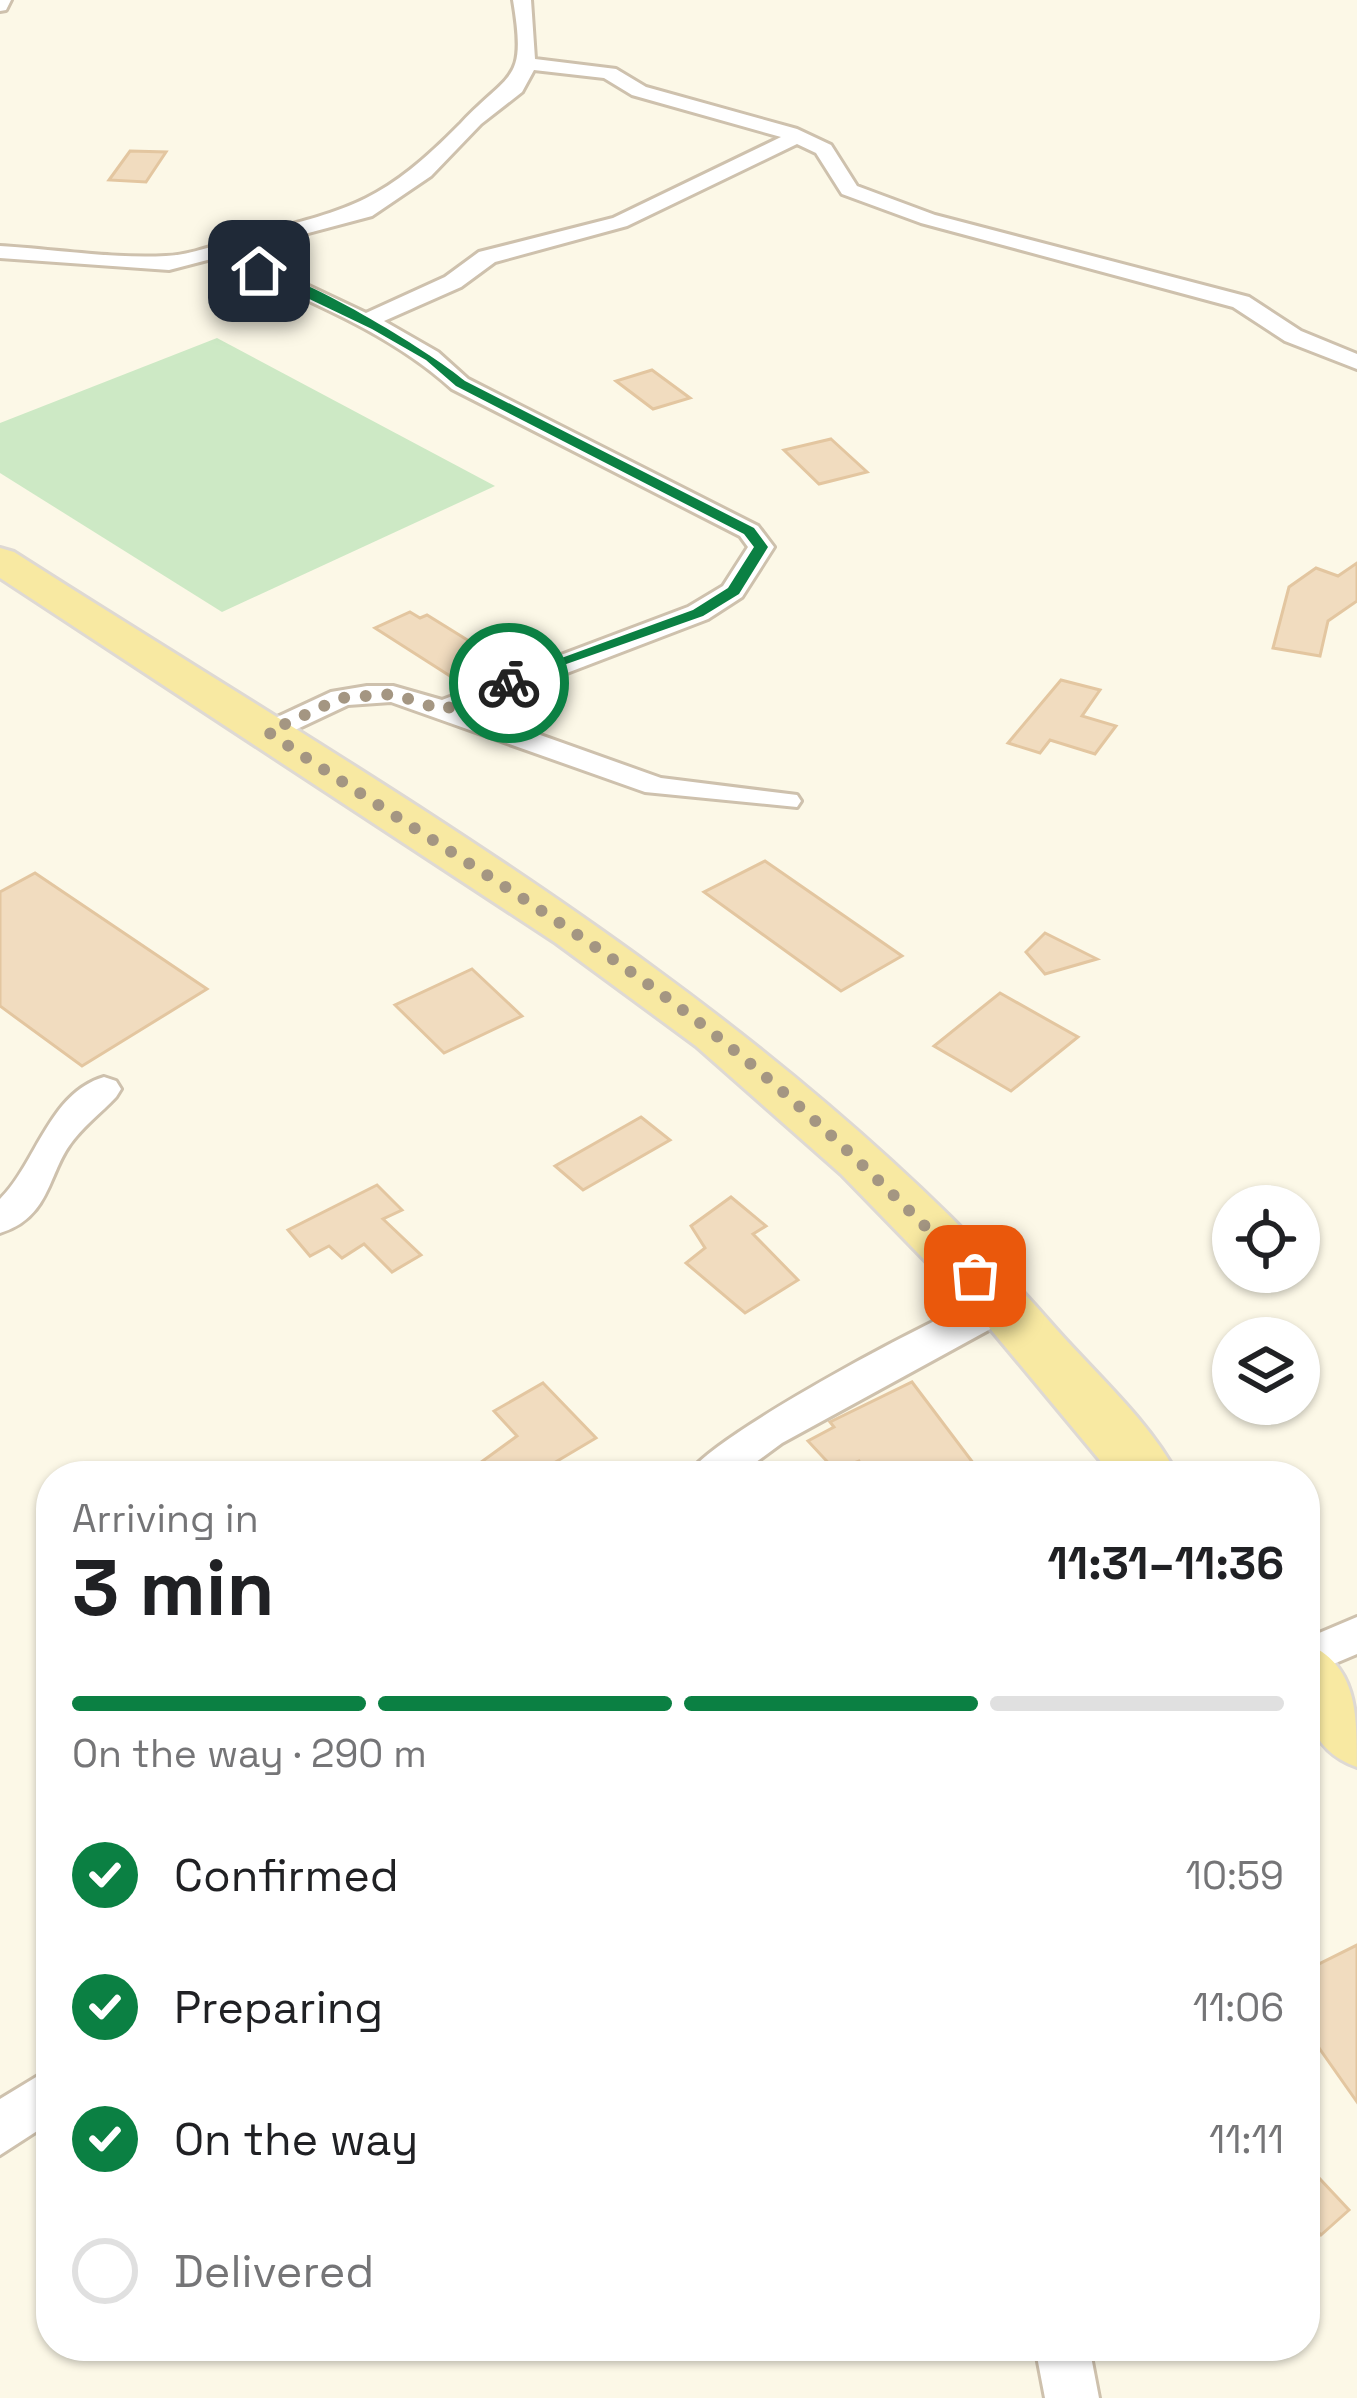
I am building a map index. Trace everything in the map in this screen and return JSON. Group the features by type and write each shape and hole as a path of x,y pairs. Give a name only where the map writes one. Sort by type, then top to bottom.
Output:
{"main road":[{"path":"0,560 573,932 714,1034 860,1161 1004,1305 1135,1461"},
{"path":"1320,1690 1357,1738"}],"street":[{"path":"0,252 137,265 221,253 379,205 424,172 474,120 515,88 525,63 529,23 522,0"},
{"path":"525,63 609,73 643,92 798,136 824,149 849,190 949,225 1114,264 1241,302 1293,336 1357,362"},
{"path":"365,321 453,282 487,257 620,222 798,136"},
{"path":"221,253 365,321 430,357 460,384 749,531 761,547 734,591 698,613 443,710"},
{"path":"268,732 341,698 393,694 656,786 786,801"},
{"path":"0,1220 37,1184 51,1143 104,1089"},
{"path":"728,1461 768,1432 1004,1305"},
{"path":"1320,1652 1357,1636"},
{"path":"0,2130 36,2103"},
{"path":"1065,2361 1072,2398"}],"green space":[{"path":"217,338 495,486 222,612 0,473 0,423"}],"building":[{"path":"130,151 166,152 146,182 109,180"},
{"path":"652,370 690,398 653,409 616,381"},
{"path":"831,439 867,472 819,484 784,450"},
{"path":"1357,563 1357,601 1328,621 1320,656 1273,648 1289,587 1316,568 1338,576"},
{"path":"410,612 420,618 427,615 503,662 461,683 375,628"},
{"path":"1061,680 1100,690 1082,716 1116,726 1095,754 1050,740 1040,753 1008,743"},
{"path":"765,861 902,956 841,991 704,892"},
{"path":"35,873 207,989 82,1066 0,1006 0,892"},
{"path":"1045,933 1097,959 1045,974 1026,952"},
{"path":"472,969 522,1016 444,1053 395,1005"},
{"path":"1000,993 1078,1037 1011,1091 934,1046"},
{"path":"641,1117 670,1140 583,1190 555,1166"},
{"path":"377,1185 402,1210 383,1219 421,1255 392,1272 364,1244 342,1258 329,1246 310,1256 288,1230"},
{"path":"731,1197 766,1226 753,1234 798,1280 745,1313 686,1263 705,1248 691,1226"},
{"path":"912,1382 972,1461 827,1461 808,1441 834,1427 830,1422"},
{"path":"543,1383 596,1438 557,1461 483,1461 517,1436 494,1411"},
{"path":"1357,1945 1357,2102 1320,2049 1320,1964"},
{"path":"1320,2179 1349,2210 1320,2234"}],"way so far":[{"path":"509,683 443,710 393,694 341,698 268,732 573,932 714,1034 860,1161 975,1276"}],"route":[{"path":"259,271 376,326 430,357 460,384 749,531 761,547 734,591 698,613 509,683"}]}
